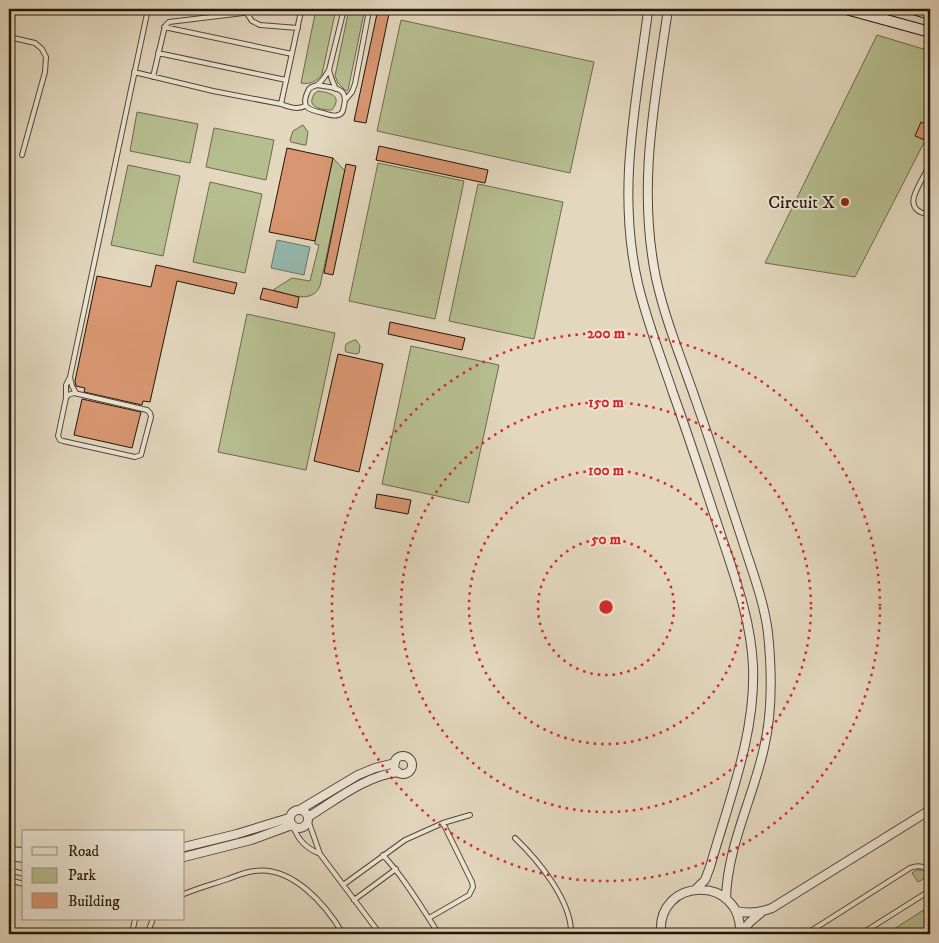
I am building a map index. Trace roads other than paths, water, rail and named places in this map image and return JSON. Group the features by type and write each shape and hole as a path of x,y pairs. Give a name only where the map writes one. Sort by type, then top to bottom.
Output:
{"main road":[{"path":"846,9 930,32"},
{"path":"913,9 930,14"}],"street":[{"path":"648,9 629,157 628,199 634,262 643,303 746,615 753,667 749,724 741,761 710,867 704,880 695,890"},
{"path":"668,9 648,155 648,217 653,258 661,299 704,424 764,611 771,664 771,706 764,748 734,850 728,875 726,899"},
{"path":"301,809 307,813 308,819 305,826 299,828 292,823 290,815 295,810 301,809 358,775 394,763 402,756 411,760 410,770 405,774 398,772 361,784 308,819"},
{"path":"394,763 398,772"},
{"path":"740,934 762,912 778,905 930,810"},
{"path":"185,847 292,823"},
{"path":"185,857 251,840 292,823"},
{"path":"9,851 22,852"},
{"path":"9,856 22,858"},
{"path":"661,934 661,924 667,908 674,899 695,890 713,892 726,899 736,911 740,922 740,934"},
{"path":"736,911 762,912"}],"lane":[{"path":"66,398 70,394 76,393 148,412 151,417 141,455 134,457 63,442 58,434 66,398 66,385 70,377 148,9"},
{"path":"153,77 164,27 169,22 276,9"},
{"path":"281,104 298,28 300,14 298,9"},
{"path":"317,85 329,70 344,9"},
{"path":"134,72 213,91 281,104 291,108 305,106 311,110 337,116 343,112 346,99 352,92 355,84 368,9"},
{"path":"246,12 252,21 260,25 298,28"},
{"path":"164,27 292,54"},
{"path":"9,38 35,43 42,49 46,57 45,72 22,155"},
{"path":"158,53 286,80"},
{"path":"329,70 336,89"},
{"path":"305,106 308,89 317,85 343,92 346,99"},
{"path":"930,164 915,195 914,202 916,209 926,214 930,213"},
{"path":"70,377 76,393"},
{"path":"343,885 405,840 443,822 470,815"},
{"path":"308,819 320,854 380,934"},
{"path":"429,918 467,896 471,893 473,887 443,822"},
{"path":"292,823 303,843 320,854"},
{"path":"515,838 542,867 558,892 570,918 571,934"},
{"path":"382,855 408,886 439,934"},
{"path":"925,868 930,860"},
{"path":"806,934 910,868 917,866 925,868 930,872"},
{"path":"9,870 22,873"},
{"path":"185,894 245,872 260,870 275,872 289,878 312,895 331,915 343,934"},
{"path":"354,900 396,870"},
{"path":"9,880 22,883"},
{"path":"861,934 930,889"},
{"path":"132,934 135,920"},
{"path":"147,934 153,920"}],"water":[{"path":"277,240 310,247 304,275 271,268"}],"place":[{"name":"Circuit X","path":"845,202"}]}
